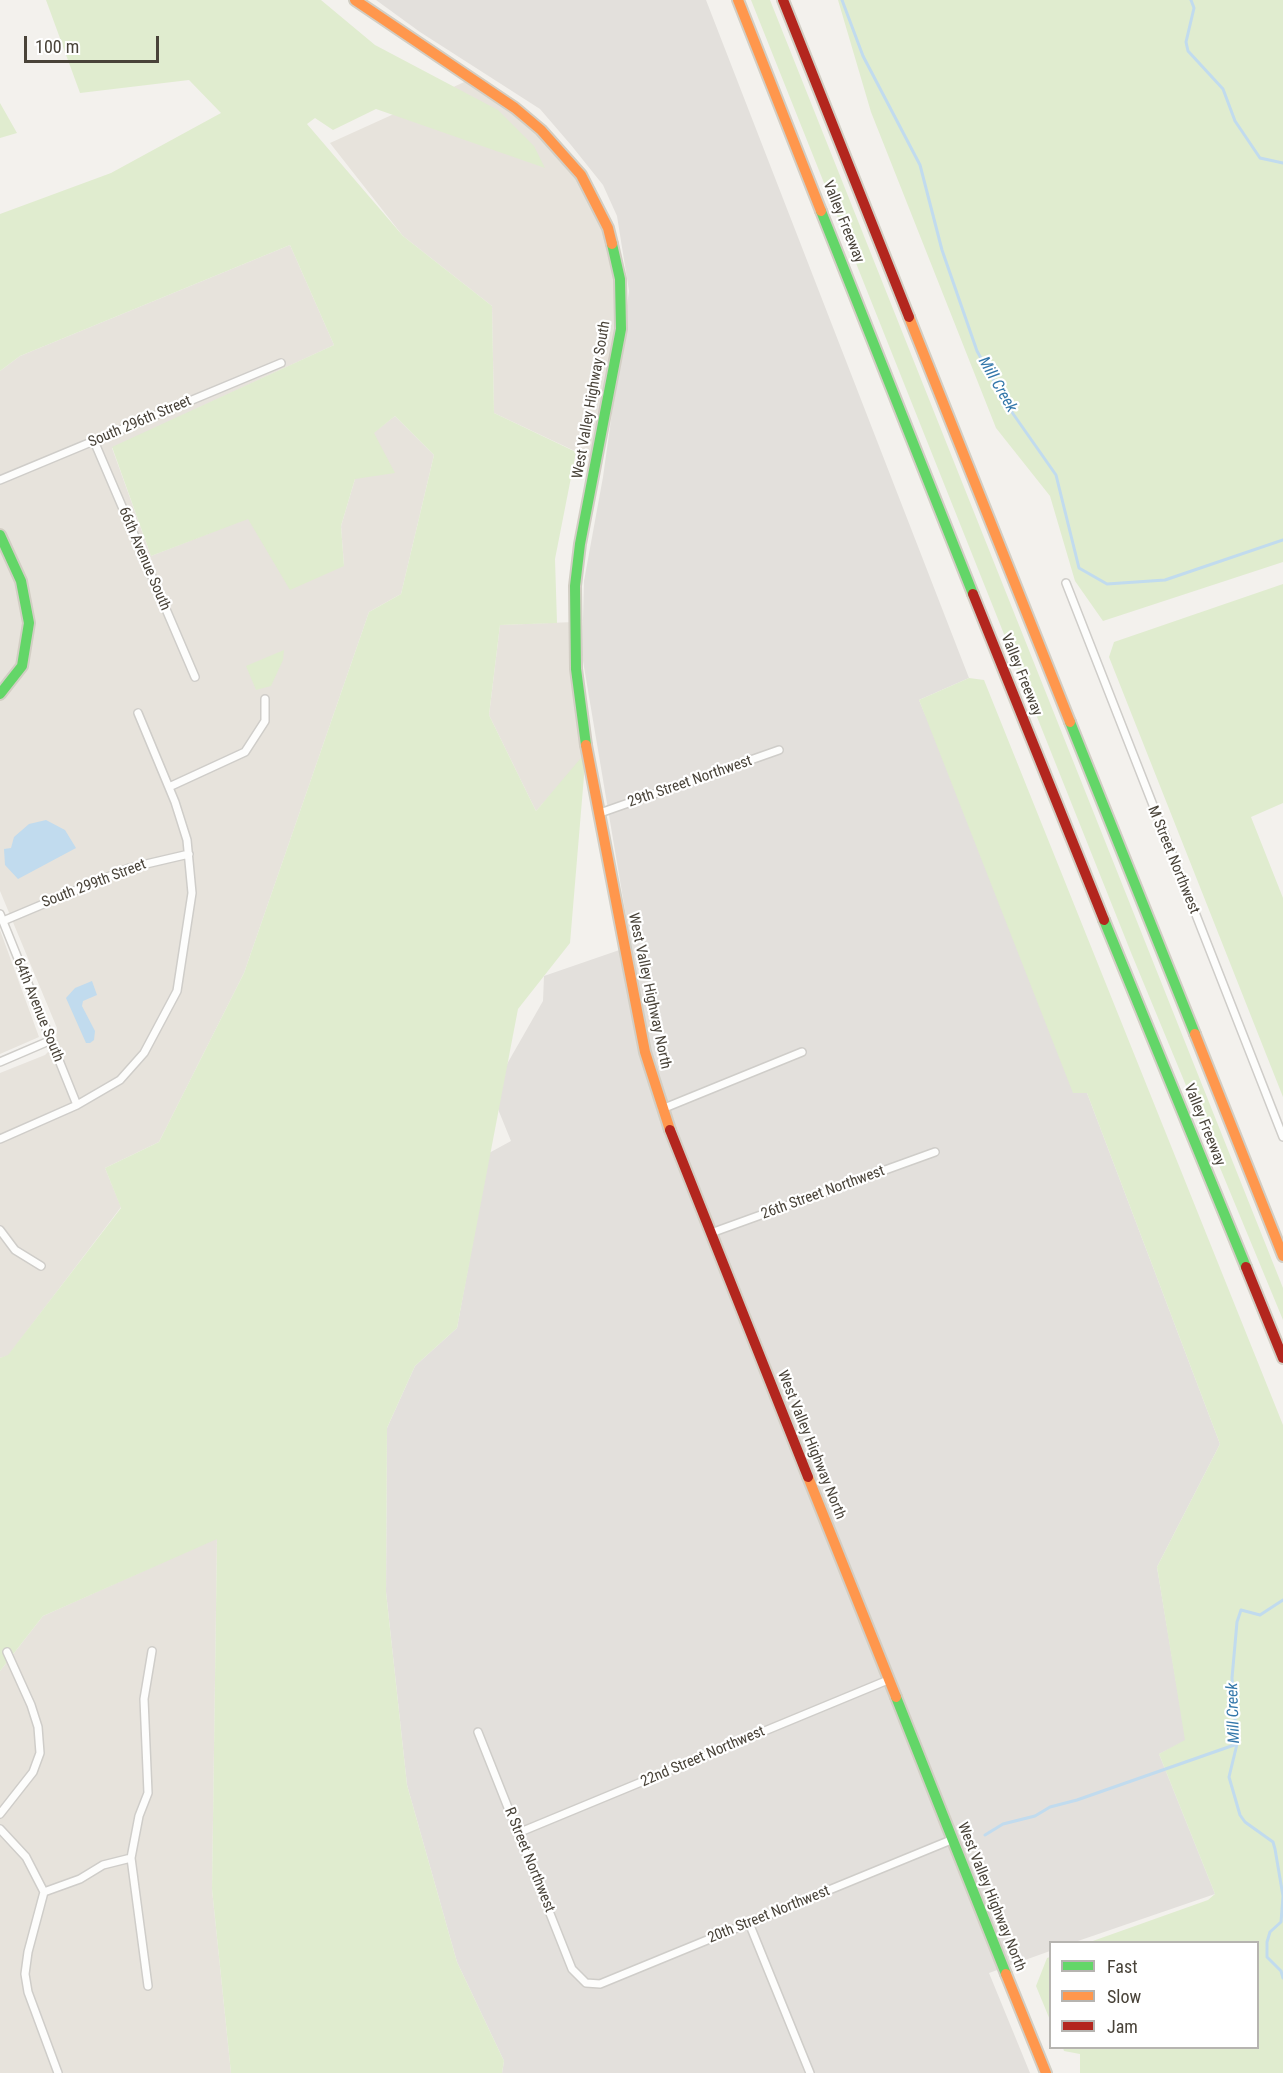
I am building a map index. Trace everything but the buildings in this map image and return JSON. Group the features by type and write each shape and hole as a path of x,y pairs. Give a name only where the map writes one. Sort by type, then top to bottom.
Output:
{"main road":[{"name":"West Valley Highway South","path":"355,0 514,108 541,130 580,175 595,200 612,240 621,286 621,329 618,357 580,544 574,622 579,707 600,813"},
{"name":"Valley Freeway","path":"738,0 1016,704 1283,1358"},
{"name":"Valley Freeway","path":"783,0 1283,1256"},
{"path":"0,536 21,581 29,623 27,648 22,666 0,694"},
{"name":"West Valley Highway North","path":"600,813 637,1019 662,1109 951,1840 1046,2073"}],"street":[{"name":"South 296th Street","path":"0,480 280,363"},
{"name":"66th Avenue South","path":"94,441 195,677"},
{"name":"M Street Northwest","path":"1066,583 1283,1137"},
{"path":"169,787 245,752 265,721 265,699"},
{"path":"0,1138 77,1105 120,1080 160,1027 177,991 192,893 189,854 181,820 138,713"},
{"name":"29th Street Northwest","path":"600,813 779,750"},
{"name":"South 299th Street","path":"1,918 129,868 189,854"},
{"name":"64th Avenue South","path":"1,918 49,1041 77,1105"},
{"path":"0,1062 49,1041"},
{"path":"662,1109 802,1052"},
{"name":"26th Street Northwest","path":"711,1233 935,1152"},
{"path":"0,1230 15,1250 41,1266"},
{"path":"148,1986 131,1858 139,1816 148,1793 144,1699 152,1651"},
{"path":"0,1814 33,1772 40,1752 38,1727 31,1705 7,1652"},
{"name":"22nd Street Northwest","path":"518,1833 888,1680"},
{"name":"R Street Northwest","path":"478,1732 572,1969 586,1983"},
{"path":"0,1829 26,1857 44,1892 28,1952 25,1974 28,1992 58,2073"},
{"name":"20th Street Northwest","path":"586,1983 600,1984 951,1840"},
{"path":"44,1892 80,1879 103,1864 131,1858"},
{"path":"749,1923 810,2073"}],"shaded area":[{"path":"376,0 706,0 969,678 919,700 1087,1093 1220,1444 1157,1567 1186,1741 1159,1754 1215,1894 1078,1941 1049,1941 1049,1951 989,1973 1030,2073 502,2073 504,2061 457,1962 407,1785 386,1592 387,1428 415,1366 457,1328 489,1153 511,1141 491,1092 543,1001 544,976 631,946 582,655 584,581 603,477 629,291 617,216 603,185 571,145 540,109 420,32"},
{"path":"471,79 551,138 598,206 621,297 596,461 494,413 492,306 403,236 330,143"},
{"path":"290,245 334,345 112,448 151,556 248,518 344,566 341,526 355,479 373,433 395,416 434,455 401,594 369,612 244,973 159,1142 105,1168 121,1207 8,1356 0,1358 0,1073 45,1055 56,1044 57,1028 0,891 0,371 20,356"},
{"path":"574,622 587,754 536,811 489,715 500,625"},
{"path":"0,930 39,1037 0,1054"},
{"path":"217,1538 212,1889 231,2073 0,2073 0,1671 43,1616"}],"green space":[{"path":"46,0 321,0 375,45 498,110 534,146 545,168 376,109 333,130 315,118 307,124 403,236 492,306 494,413 576,452 555,559 557,623 500,625 489,715 536,811 586,752 570,943 518,1009 457,1328 415,1366 387,1428 386,1592 407,1785 457,1962 504,2061 502,2073 231,2073 212,1889 217,1539 43,1616 0,1671 0,1358 8,1355 121,1208 105,1168 159,1142 244,973 369,612 401,594 434,455 395,416 374,433 395,473 355,479 341,526 344,566 290,590 248,519 151,556 112,447 334,345 290,245 20,356 0,371 0,214 111,173 221,113 189,80 80,93"},
{"path":"751,0 770,0 1283,1288 1283,1320 1132,955"},
{"path":"838,0 1283,0 1283,562 1103,621 1075,581 1050,496 996,428 871,112"},
{"path":"0,103 17,133 0,138"},
{"path":"1283,584 1283,803 1251,817 1283,898 1283,1097 1109,657 1114,642"},
{"path":"284,650 283,660 271,686 256,690 246,666"},
{"path":"969,678 984,680 1283,1425 1283,2073 1080,2073 1080,2054 1063,2049 1259,2049 1259,1941 1093,1941 1208,1900 1215,1894 1159,1754 1185,1740 1157,1567 1220,1444 1087,1093 1073,1093 919,700"},
{"path":"1049,1957 1049,2018 1036,1986"}],"water":[{"path":"46,820 65,830 76,848 18,879 5,865 4,849 11,848 14,837 29,824"},
{"path":"92,981 97,995 83,1001 82,1006 95,1031 94,1040 86,1043 66,998 75,988"}],"waterway":[{"name":"Mill Creek","path":"842,0 863,56 920,165 942,250 977,351 1009,408 1056,475 1079,568 1107,584 1165,580 1283,540"},
{"path":"1191,0 1194,8 1186,42 1188,51 1223,89 1235,121 1260,158 1283,163"},
{"name":"Mill Creek","path":"1283,1600 1260,1615 1241,1610 1237,1622 1232,1678 1237,1744 1229,1777 1240,1815 1245,1822 1273,1842 1275,1849 1283,1896 1281,1922 1270,1932 1267,1957 1281,1971 1283,1978"},
{"path":"985,1835 1003,1824 1035,1816 1050,1807 1077,1800 1237,1744"}],"traffic: fast":[{"path":"821,211 973,594"},
{"path":"586,745 576,669 575,586 580,544 621,329 620,279 612,244"},
{"path":"0,535 21,581 29,623 22,666 0,694"},
{"path":"1070,722 1195,1034"},
{"path":"1104,920 1246,1267"},
{"path":"896,1697 1006,1974"}],"traffic: slow":[{"path":"355,0 515,108 541,130 581,175 608,228 612,244"},
{"path":"738,0 821,211"},
{"path":"909,317 1070,722"},
{"path":"586,745 645,1052 670,1130"},
{"path":"1195,1034 1283,1256"},
{"path":"808,1477 896,1697"},
{"path":"1006,1974 1046,2073"}],"traffic: jam":[{"path":"783,0 909,317"},
{"path":"973,594 1104,920"},
{"path":"670,1130 808,1477"},
{"path":"1246,1267 1283,1358"}]}
